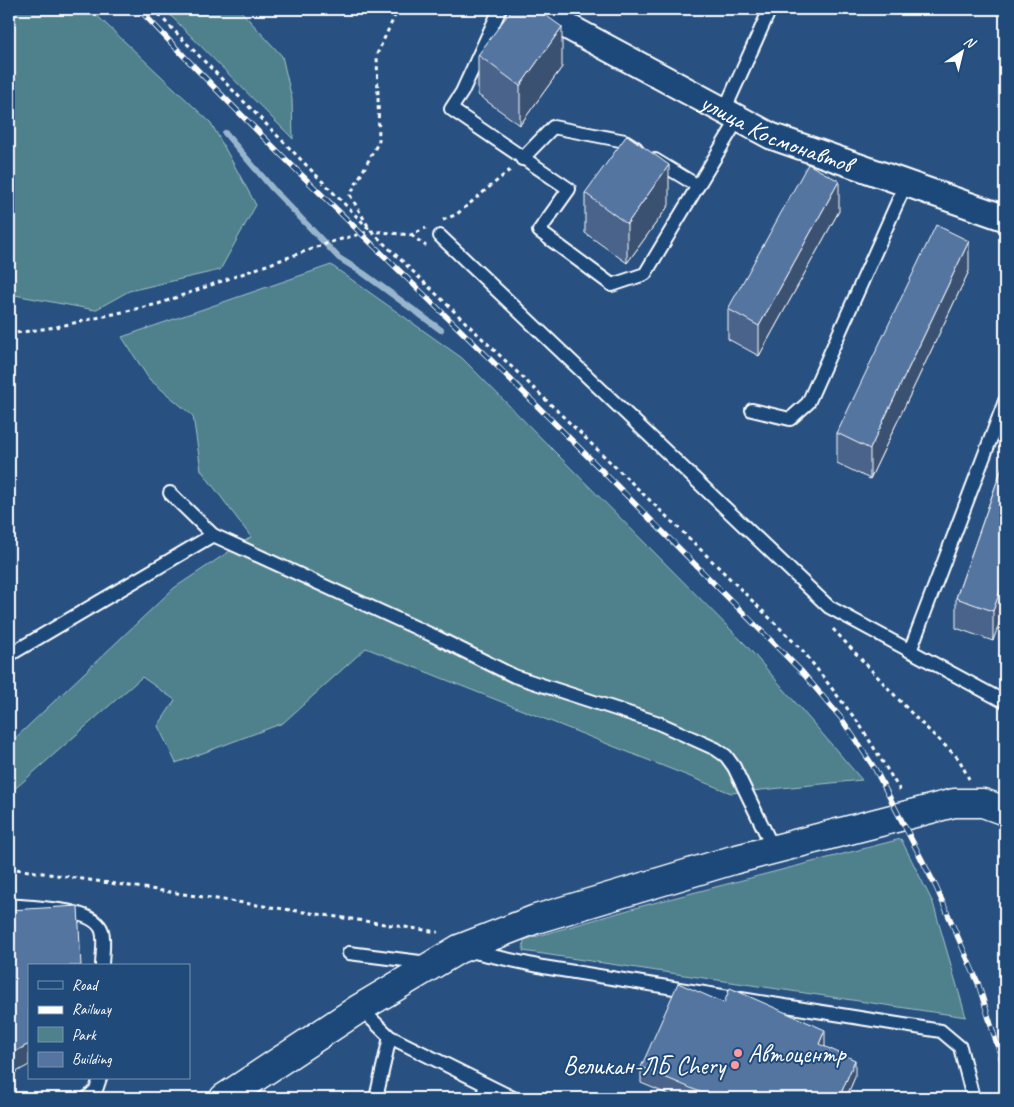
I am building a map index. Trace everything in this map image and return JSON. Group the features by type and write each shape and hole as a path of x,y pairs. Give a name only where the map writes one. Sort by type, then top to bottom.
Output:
{"street":[{"name":"улица Космонавтов","path":"534,9 771,136 1005,218"},
{"path":"224,1098 360,1008 434,964 451,939 536,919 774,850 954,802 983,803 1005,811"}],"lane":[{"path":"500,9 462,92 451,109 522,159 569,189 539,231 612,285 645,274 698,186 731,115 770,9"},
{"path":"522,159 553,127 624,141 698,186"},
{"path":"752,410 790,419 808,403 906,183"},
{"path":"440,236 829,607 1005,702"},
{"path":"910,651 1005,401"},
{"path":"170,492 213,534 425,632 514,676 656,722 716,750 726,756 734,767 774,850"},
{"path":"9,656 213,534"},
{"path":"9,906 82,914 94,920 102,930 102,964"},
{"path":"451,939 543,967 941,1031 960,1047 973,1098"},
{"path":"349,953 434,964"},
{"path":"360,1008 390,1037 513,1098"},
{"path":"376,1098 390,1037"},
{"path":"87,1098 96,1090 99,1080"},
{"path":"482,1098 486,1085"}],"path":[{"path":"153,9 370,231 693,542 803,651 860,725 902,795"},
{"path":"370,231 350,195 379,141 377,54 398,9"},
{"path":"441,221 457,214 522,159"},
{"path":"9,334 56,327 158,304 331,242 370,231 410,235 434,224"},
{"path":"9,868 350,918 436,933 451,939"}],"green space":[{"path":"9,9 90,9 211,123 256,205 220,270 129,291 95,310 9,294"},
{"path":"164,9 239,9 282,56 292,99 293,139"},
{"path":"331,265 462,358 746,645 862,780 731,793 366,648 283,723 176,763 158,726 175,700 142,677 9,794 9,744 174,588 251,537 201,470 193,416 149,379 122,337"},
{"path":"901,839 933,903 966,1017 523,951 524,940 642,906"}],"building":[{"path":"512,9 537,9 562,27 520,86 478,55"},
{"path":"627,135 669,165 627,224 585,193"},
{"path":"808,164 839,181 759,326 728,309"},
{"path":"936,225 969,241 870,449 837,433"},
{"path":"1005,459 1005,577 993,611 956,598"},
{"path":"78,906 81,964 28,964 28,1045 9,1055 9,910"},
{"name":"Автоцентр","path":"678,983 724,1003 730,988 825,1030 819,1044 855,1060 839,1098 714,1098 641,1067"}],"waterway":[{"path":"225,133 272,188 339,258 363,273 441,330"}],"railway":[{"path":"139,9 267,141 526,394 802,672 841,718 875,769 936,887 978,983 1005,1070"}],"place":[{"name":"Автоцентр","path":"738,1053"},
{"name":"Великан-ЛБ Chery","path":"735,1065"}]}
